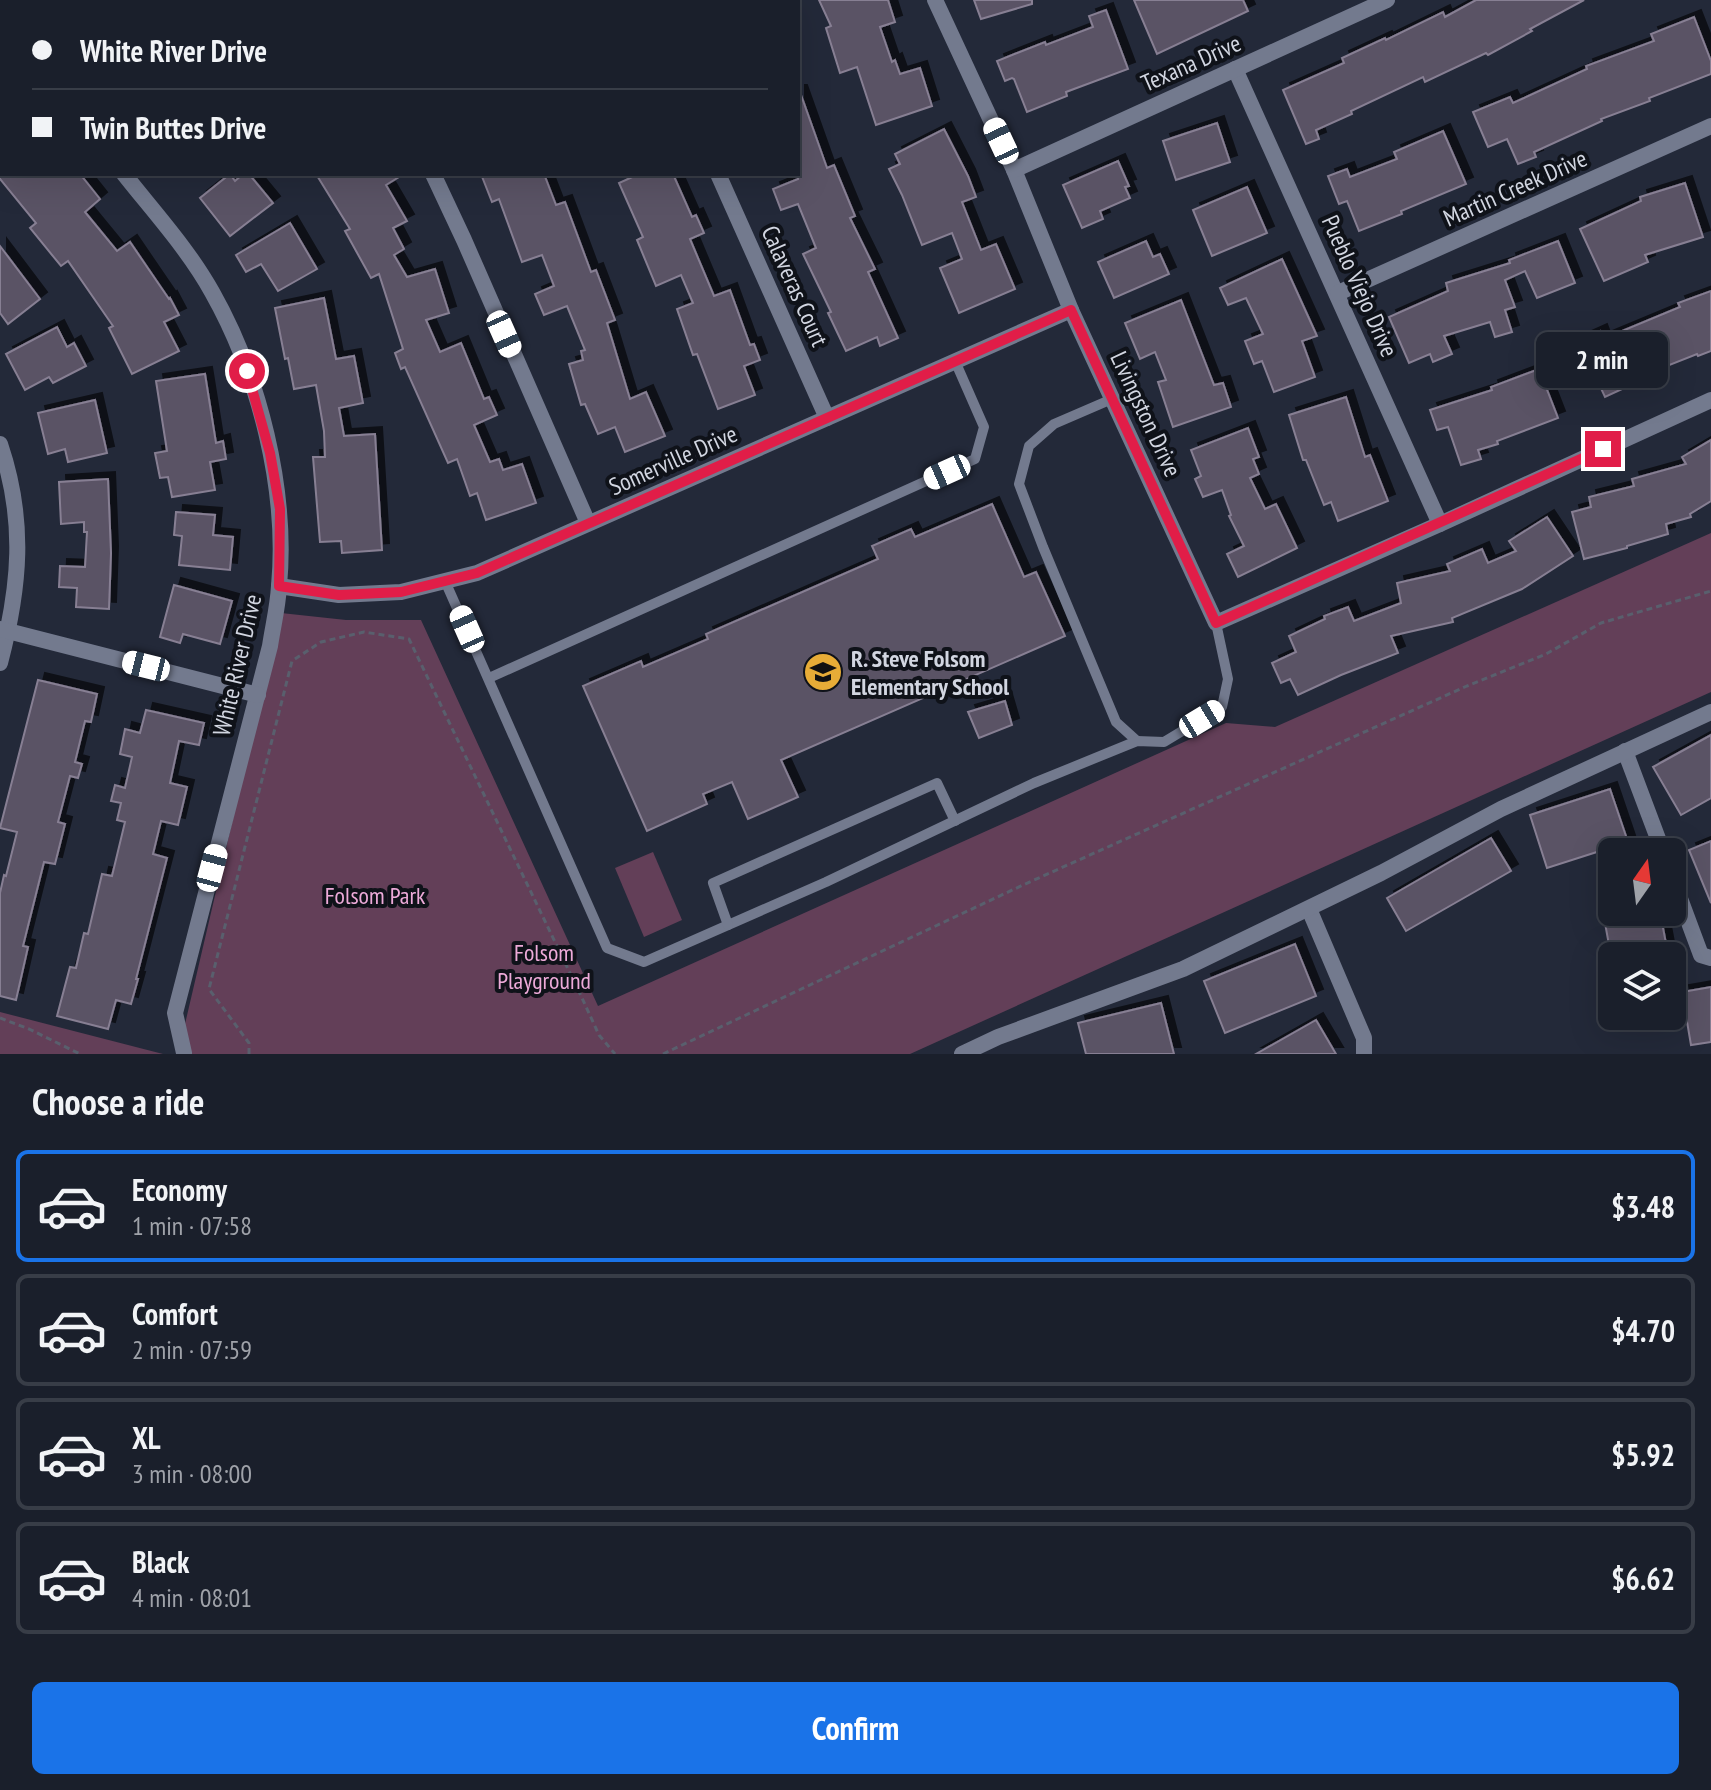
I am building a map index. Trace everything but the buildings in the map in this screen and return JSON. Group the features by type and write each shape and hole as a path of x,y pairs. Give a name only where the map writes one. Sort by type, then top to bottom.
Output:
{"street":[{"name":"Livingston Drive","path":"935,0 1014,170 1071,310 1216,623"},
{"name":"Texana Drive","path":"1014,170 1387,0"},
{"name":"Pueblo Viejo Drive","path":"1235,69 1440,524"},
{"name":"Martin Creek Drive","path":"1338,293 1711,126"},
{"name":"White River Drive","path":"126,176 179,243 211,290 239,344 270,453 280,509 279,586 270,646 175,1013 184,1053"},
{"path":"434,176 588,523"},
{"name":"Calaveras Court","path":"719,176 827,418"},
{"name":"Somerville Drive","path":"279,586 339,595 401,592 477,573 1071,310"},
{"path":"1216,623 1711,400"},
{"path":"0,444 10,473 19,532 15,590 4,630 0,663"},
{"path":"4,630 258,695"},
{"path":"962,1054 998,1037 1183,969 1309,909 1501,809 1711,712"},
{"path":"1625,751 1658,838"},
{"path":"1309,909 1364,1038 1364,1054"},
{"path":"1686,915 1701,955 1711,958"}],"lane":[{"path":"489,678 975,459 984,427 955,361"},
{"path":"1112,399 1054,424 1029,446 1019,484 1116,722 1137,741"},
{"path":"445,581 607,948 644,962 826,882 1034,783 1137,741 1164,742 1222,707 1228,679 1216,623"},
{"path":"728,925 713,883 937,783 955,821"}],"path":[{"path":"663,1054 1023,885 1467,686 1546,654 1601,623 1711,591"},
{"path":"249,1054 249,1043 209,989 292,661 321,642 364,632 409,639 599,1035 615,1054"},
{"path":"0,1018 80,1054"}],"green space":[{"name":"Folsom Park","path":"1711,533 1711,692 910,1054 178,1054 281,613 346,620 421,620 598,1006 1226,723 1275,727"},
{"path":"653,852 682,920 644,937 615,868"},
{"path":"0,1012 163,1054 0,1054"}],"place":[{"name":"R. Steve Folsom Elementary School","path":"823,672"}],"route":[{"path":"247,371 270,453 280,509 279,586 339,595 401,592 477,573 1071,310 1216,623 1603,449"}],"park label":[{"name":"Folsom Playground","path":"544,966"}]}
